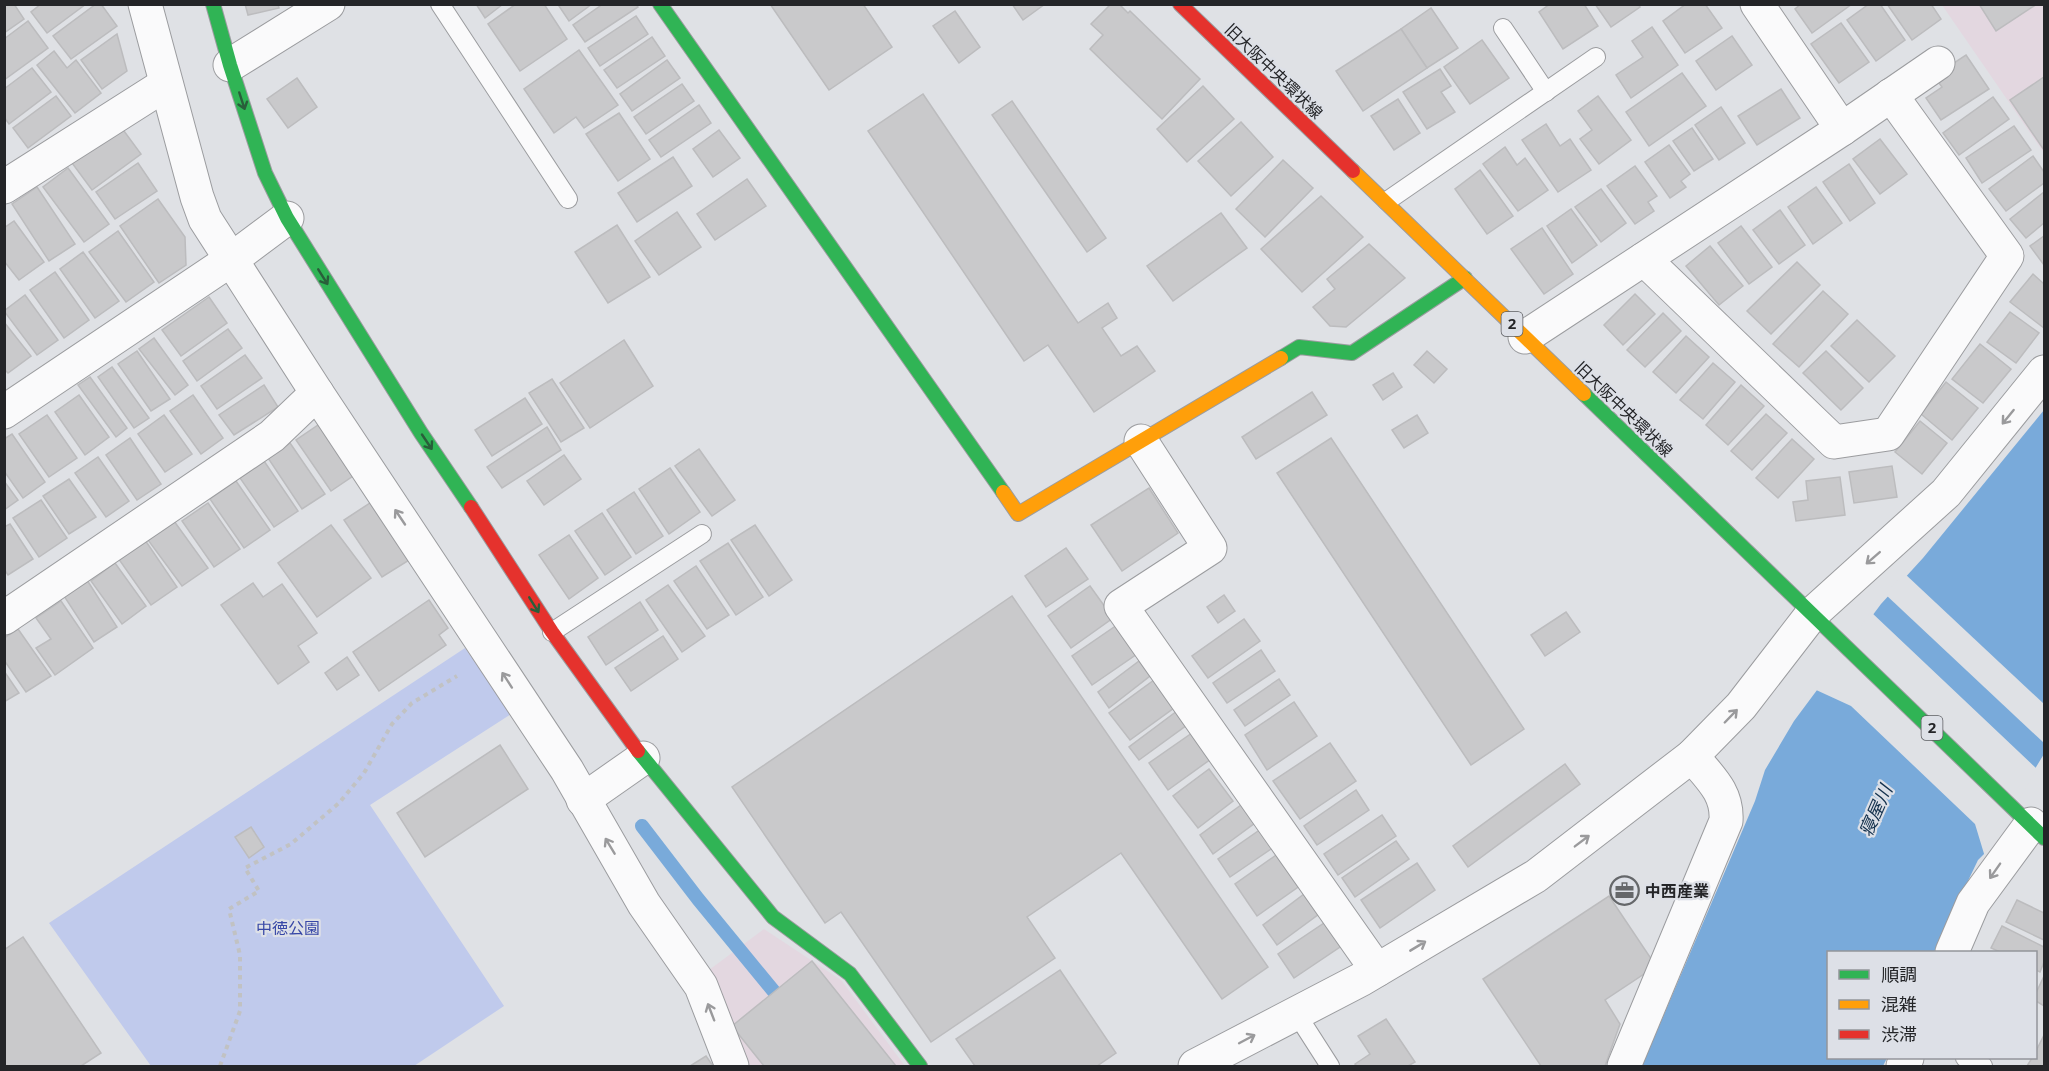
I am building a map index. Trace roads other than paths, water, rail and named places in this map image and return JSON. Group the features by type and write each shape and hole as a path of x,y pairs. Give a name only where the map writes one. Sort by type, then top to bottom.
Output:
{"street":[{"path":"145,4 201,210 317,393 567,770 644,904 700,986 732,1066"},
{"path":"213,4 265,173 287,218 421,433 552,632 643,758 773,917 850,974 920,1066"},
{"path":"230,65 328,4"},
{"path":"660,4 1018,514 1299,347 1352,353 1465,278"},
{"name":"旧大阪中央環状線","path":"1180,4 2032,825"},
{"path":"1757,4 1842,129"},
{"path":"1525,338 1938,63"},
{"path":"8,178 166,84"},
{"path":"1644,259 1834,442 1888,434 2007,256 1891,96"},
{"path":"4,412 232,259 287,218"},
{"path":"1195,1066 1377,970 1536,876 1692,756 1741,706 1812,614 1946,494 2044,372"},
{"path":"4,618 272,436 317,393"},
{"path":"1141,441 1210,548 1121,606 1377,970"},
{"path":"1624,1066 1726,821 1725,797 1692,756"},
{"path":"584,800 643,758"},
{"path":"1952,951 1973,903 2032,825"}],"lane":[{"path":"440,4 568,199"},
{"path":"1503,28 1546,92"},
{"path":"1387,201 1596,57"},
{"path":"552,632 702,534"},
{"path":"1296,1013 1330,1066"},
{"path":"1967,1059 1983,1066"}],"water":[{"name":"寝屋川","path":"2044,410 2044,754 1994,836 1989,849 1978,860 1934,951 1827,951 1827,1059 1886,1059 1883,1066 1642,1066 1755,801 1765,770 1794,721 1881,604 1923,558"}],"waterway":[{"path":"642,826 698,899 785,1005"}],"place":[{"name":"中西産業","path":"1624,891"}],"park label":[{"name":"中徳公園","path":"288,928"}]}
